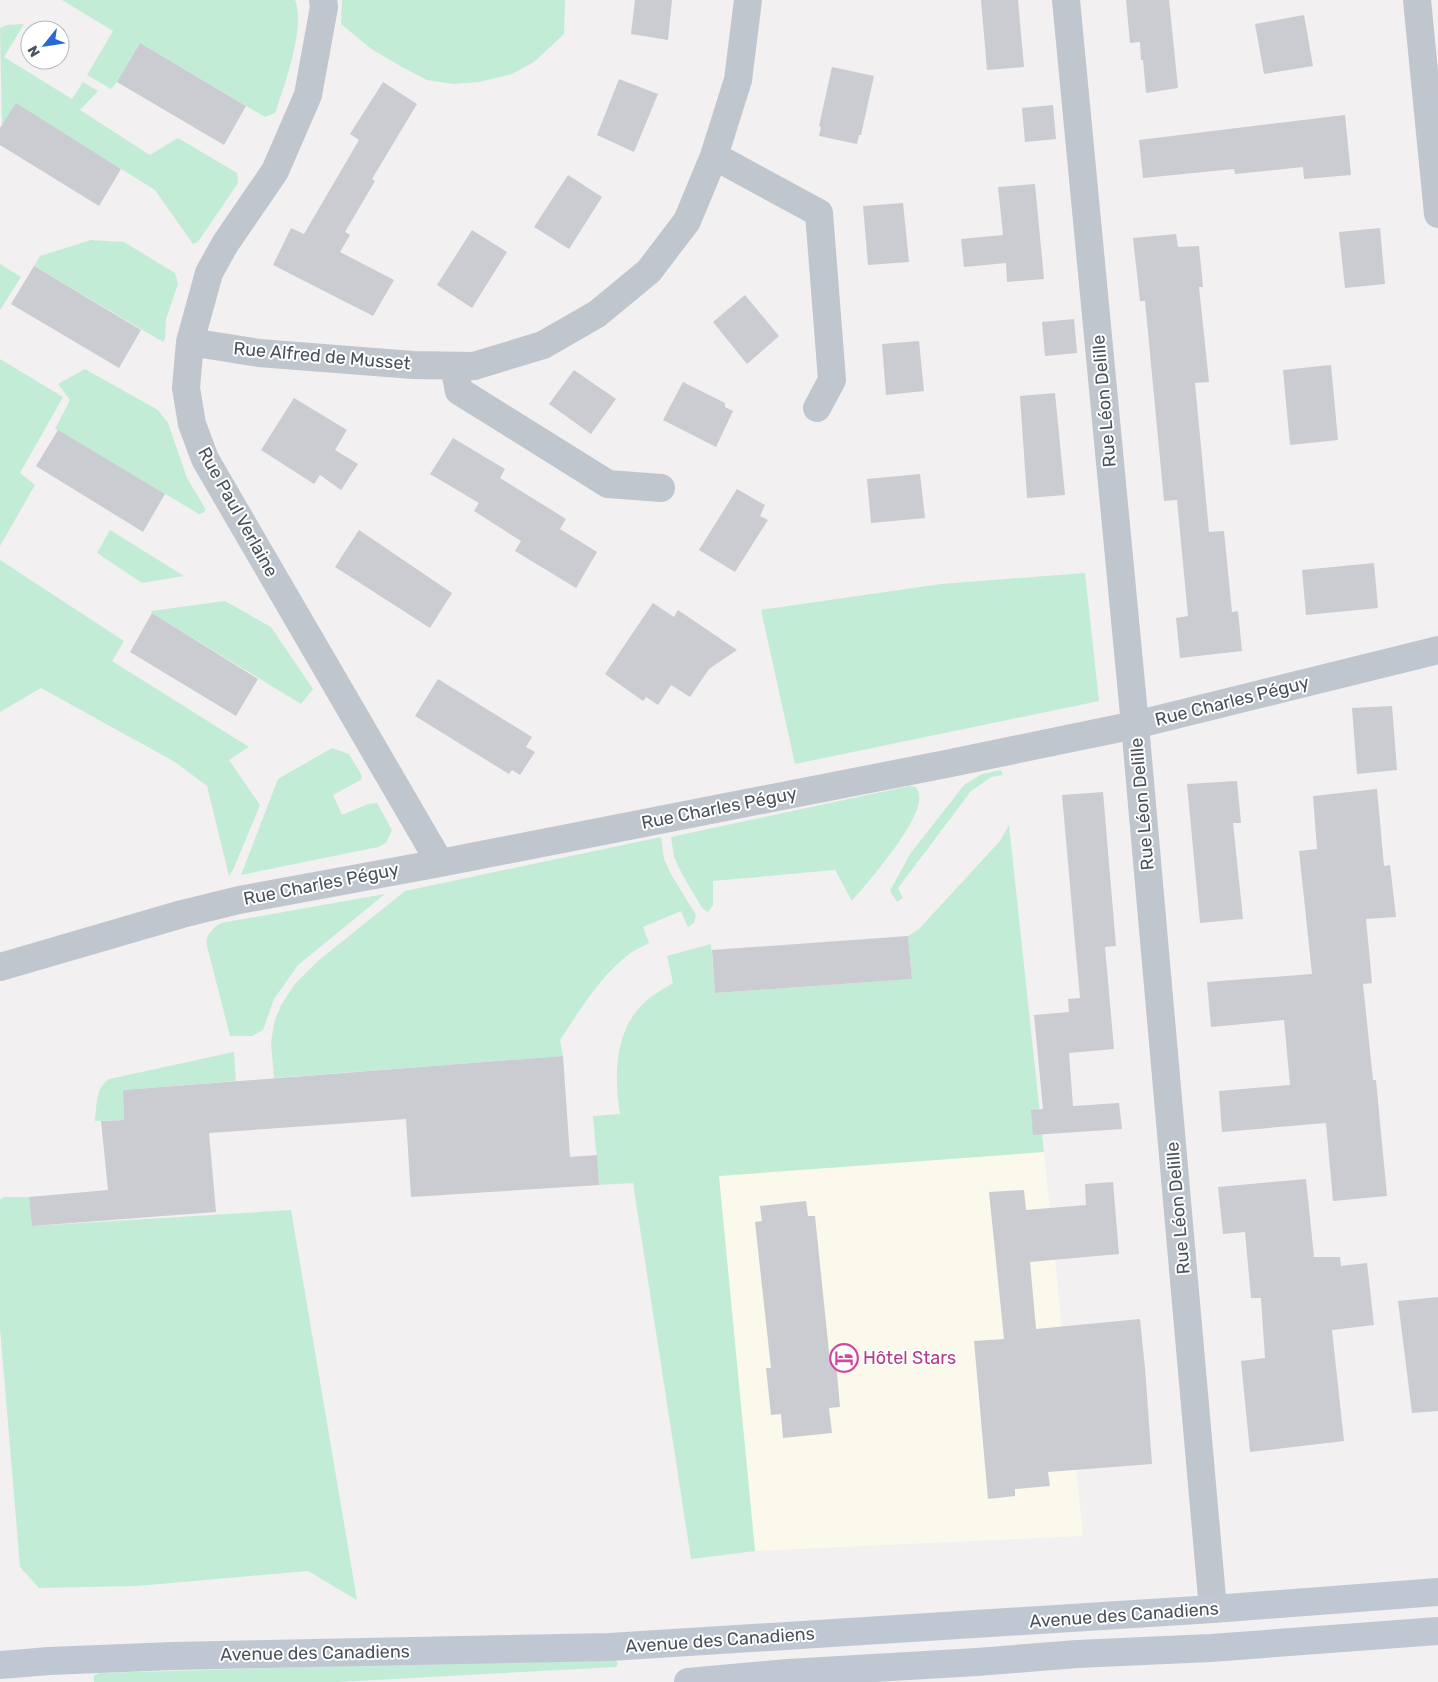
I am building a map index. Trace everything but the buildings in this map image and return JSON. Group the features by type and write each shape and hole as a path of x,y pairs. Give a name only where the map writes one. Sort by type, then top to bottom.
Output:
{"main road":[{"name":"Avenue des Canadiens","path":"0,1664 173,1656 610,1647 1213,1609 1438,1592"},
{"name":"Avenue des Canadiens","path":"688,1682 788,1673 1077,1654 1211,1648 1438,1631"}],"street":[{"name":"Rue Paul Verlaine","path":"323,0 324,7 308,95 275,172 225,244 209,273 190,342 186,388 192,424 205,459 440,863"},
{"name":"Rue Alfred de Musset","path":"190,342 259,353 412,365 474,366 542,345 597,314 649,271 687,221 714,156 738,80 748,0"},
{"name":"Rue Léon Delille","path":"1066,0 1135,725 1213,1609"},
{"path":"1417,0 1438,214"},
{"path":"714,156 819,213 832,380 817,408"},
{"path":"454,366 459,391 608,484 661,488"},
{"name":"Rue Charles Péguy","path":"0,967 220,904 440,863 1135,725 1438,650"}],"shaded area":[{"path":"1044,1152 1083,1536 755,1551 719,1176"}],"green space":[{"path":"62,0 295,0 298,11 296,40 275,113 265,117 140,43 111,89 87,75 113,31"},
{"path":"342,0 565,0 564,34 534,62 512,74 479,82 453,84 427,80 370,48 341,24"},
{"path":"20,24 20,31 4,57 20,67 20,70 25,70 72,99 83,82 98,91 80,110 150,155 178,138 237,173 238,183 198,242 193,244 155,190 16,104 2,126 0,28 7,25"},
{"path":"91,240 124,242 175,273 178,284 166,319 165,339 163,342 34,266 40,256"},
{"path":"0,264 21,277 0,310"},
{"path":"0,359 63,397 20,473 35,485 0,546"},
{"path":"85,369 158,410 168,423 187,478 206,510 203,513 199,514 55,429 70,400 58,384"},
{"path":"110,530 184,576 142,583 97,553"},
{"path":"0,560 124,641 112,661 249,747 229,760 260,805 229,876 207,786 175,762 41,688 0,712"},
{"path":"1085,573 1099,701 795,764 761,610 941,584"},
{"path":"225,601 271,627 313,689 301,704 151,611"},
{"path":"332,748 349,754 362,776 361,780 333,795 342,815 368,804 377,803 392,830 386,843 378,847 241,875 278,779"},
{"path":"1001,770 1003,775 991,777 971,791 898,888 903,898 897,902 890,891 910,854 964,785 982,774"},
{"path":"909,786 916,787 919,793 918,805 913,819 882,865 852,901 835,870 713,881 713,905 708,912 702,908 674,857 671,837"},
{"path":"1009,825 1044,1152 719,1176 755,1551 691,1559 633,1183 599,1185 593,1116 620,1114 617,1085 618,1055 627,1027 634,1014 644,1003 673,983 667,956 711,944 715,993 912,979 908,936 919,929 1000,841"},
{"path":"661,837 664,859 696,915 694,923 688,927 681,911 643,927 649,943 632,952 601,981 560,1040 563,1056 274,1078 271,1043 274,1023 281,1005 295,984 318,961 405,891"},
{"path":"385,894 298,965 274,999 263,1030 252,1036 230,1036 207,946 208,935 215,928 221,923"},
{"path":"234,1052 236,1081 123,1090 124,1120 95,1121 99,1092 104,1083 109,1079"},
{"path":"4,1197 29,1197 32,1226 291,1210 357,1600 308,1571 137,1586 39,1588 20,1567 0,1328 0,1200"},
{"path":"615,1658 618,1664 616,1667 337,1682 94,1682 94,1675 100,1673"}],"place":[{"name":"Hôtel Stars","path":"844,1358"}]}
